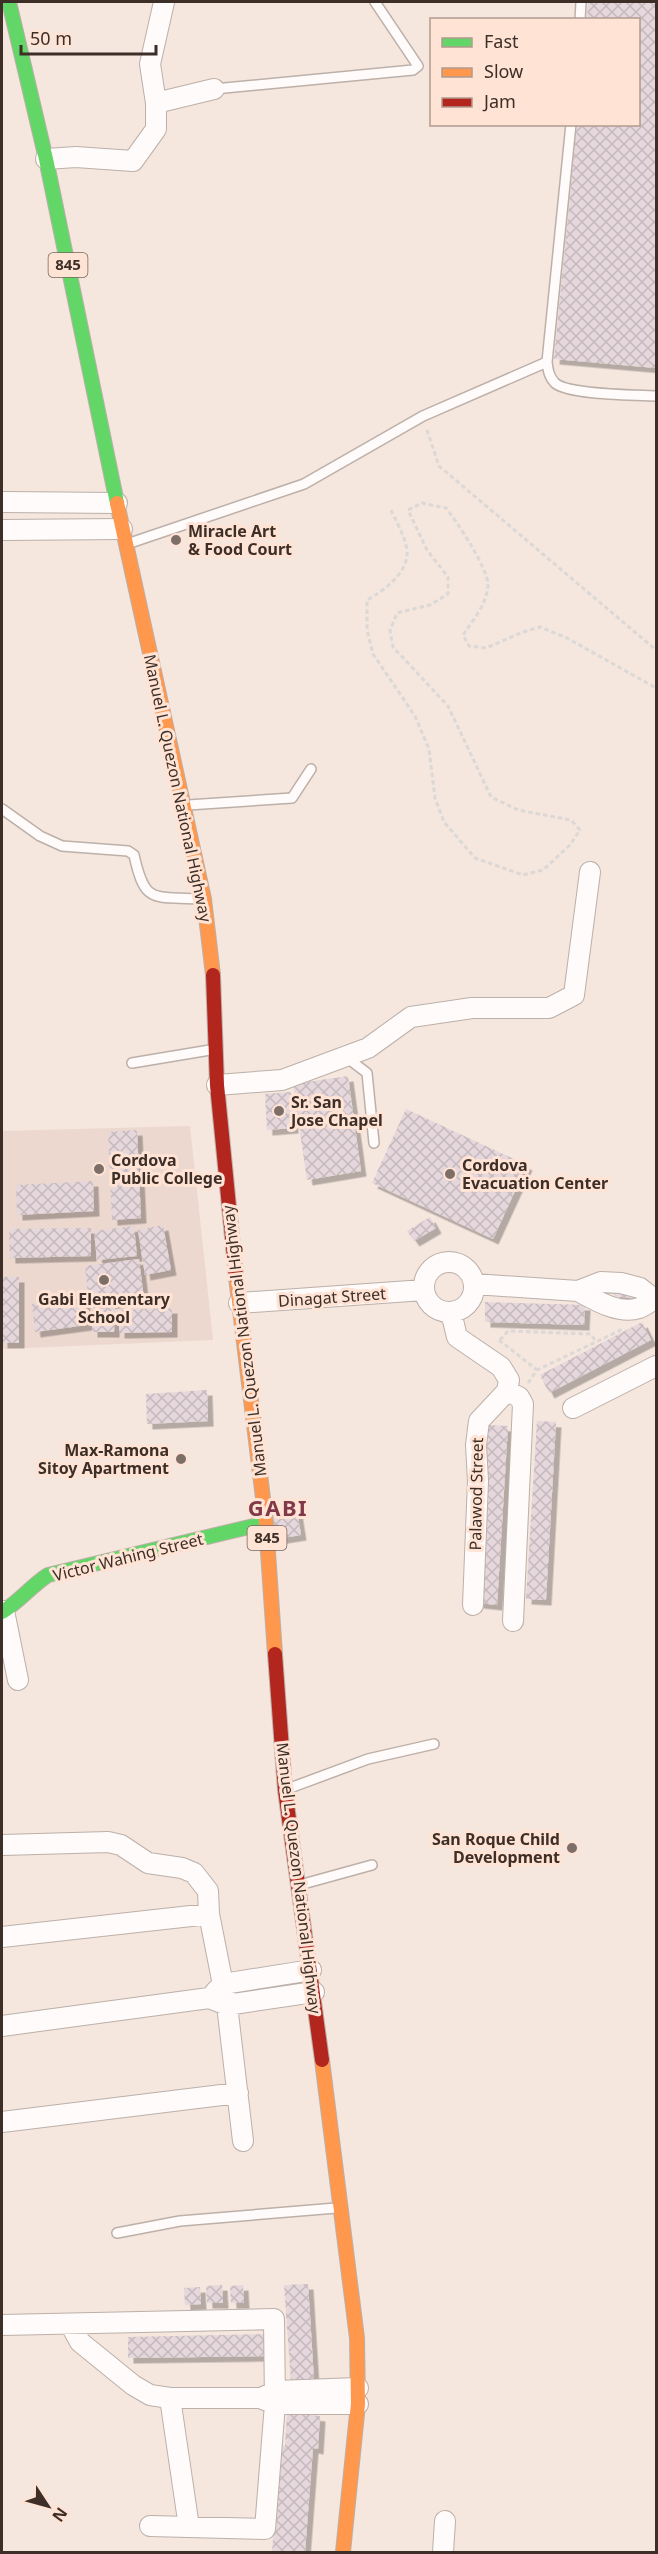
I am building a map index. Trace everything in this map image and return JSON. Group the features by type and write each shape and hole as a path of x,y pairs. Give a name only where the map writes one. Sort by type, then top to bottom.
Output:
{"main road":[{"name":"Manuel L. Quezon National Highway","path":"7,8 15,48 46,159 123,537 204,899 213,975 217,1085 239,1303 266,1523 285,1790 314,1992 357,2338 358,2396 343,2553"},
{"name":"Victor Wahing Street","path":"3,1612 48,1575 266,1523"}],"street":[{"path":"46,159 76,157 133,161 156,129 156,103 150,64 164,2"},
{"path":"156,103 214,89"},
{"path":"2,502 117,503"},
{"path":"2,530 123,537"},
{"path":"217,1085 282,1080 344,1055 368,1048 411,1017 472,1008 549,1008 574,995 590,872"},
{"path":"446,1262 463,1266 469,1272 474,1284 472,1298 466,1306 450,1312 435,1308 426,1299 424,1290 431,1271 446,1262"},
{"path":"474,1284 578,1291 601,1282 628,1283 656,1299"},
{"name":"Dinagat Street","path":"239,1303 424,1290"},
{"path":"450,1312 456,1337 501,1367 509,1380 513,1394 523,1404 513,1621"},
{"path":"573,1408 657,1366"},
{"name":"Palawod Street","path":"473,1605 478,1481 476,1445 479,1421 513,1394"},
{"path":"3,1612 18,1680"},
{"path":"2,1845 108,1842 121,1845 148,1863 182,1868 194,1873 207,1891 209,1914 223,1984 218,2002 238,2092 243,2141"},
{"path":"2,1937 209,1914"},
{"path":"223,1984 311,1970"},
{"path":"2,2026 314,1992"},
{"path":"2,2122 238,2092"},
{"path":"2,2325 274,2319 265,2529 150,2526"},
{"path":"70,2324 80,2342 133,2385 150,2395 170,2398 358,2396"},
{"path":"170,2398 189,2527"},
{"path":"443,2553 445,2521"}],"lane":[{"path":"214,89 413,70 418,66 375,2"},
{"path":"580,18 581,2"},
{"path":"571,126 547,362 548,373 555,383 563,388 657,396"},
{"path":"123,537 304,484 423,416 547,362"},
{"path":"183,805 292,798 311,769"},
{"path":"2,810 40,836 62,846 128,851 134,855 140,881 145,890 157,896 204,899"},
{"path":"132,1063 215,1049"},
{"path":"344,1055 367,1074 374,1143"},
{"path":"285,1790 368,1759 434,1744"},
{"path":"298,1885 372,1865"},
{"path":"117,2233 180,2221 341,2208"}],"path":[{"path":"423,416 439,466 657,650"},
{"path":"391,510 407,548 405,561 396,581 367,600 367,630 373,654 419,724 429,749 435,798 444,822 475,858 523,874 543,870 570,845 580,830 571,820 518,810 491,797 448,706 393,647 390,631 398,613 430,604 448,594 448,577 427,550 408,510 422,503 446,508 465,532 488,584 483,605 463,635 469,646 486,648 540,627 567,638 657,688"},
{"path":"513,1394 537,1370 632,1325"},
{"path":"500,1340 508,1330 591,1334 596,1342"}],"shaded area":[{"name":"Gabi Elementary School","path":"190,1126 213,1340 2,1349 2,1131"}],"building":[{"path":"588,2 656,2 656,368 554,359 577,126 640,126 640,18 587,18"},
{"path":"348,1076 361,1171 307,1180 293,1084"},
{"name":"Sr. San Jose Chapel","path":"291,1092 293,1128 267,1130 265,1094"},
{"name":"Cordova Evacuation Center","path":"406,1109 527,1165 493,1239 372,1183"},
{"path":"137,1130 141,1218 112,1220 108,1132"},
{"path":"93,1181 94,1211 17,1215 16,1185"},
{"path":"430,1217 436,1228 414,1241 407,1231"},
{"path":"163,1225 171,1270 145,1275 138,1230"},
{"path":"134,1226 137,1256 97,1260 94,1231"},
{"path":"91,1228 91,1256 10,1258 9,1229"},
{"path":"139,1259 144,1299 89,1306 85,1266"},
{"path":"2,1277 19,1277 19,1343 2,1343"},
{"path":"615,1287 640,1290 638,1299 614,1296"},
{"path":"84,1297 87,1325 35,1332 32,1304"},
{"path":"485,1302 585,1305 584,1325 485,1322"},
{"path":"115,1308 114,1332 92,1332 92,1309"},
{"path":"172,1308 172,1332 119,1333 119,1310"},
{"path":"642,1322 651,1340 549,1393 540,1375"},
{"path":"207,1390 208,1421 147,1424 146,1394"},
{"path":"537,1421 556,1422 546,1600 526,1599"},
{"path":"488,1425 508,1426 497,1605 478,1603"},
{"path":"297,1510 301,1535 276,1539 272,1514"},
{"path":"308,2284 314,2380 291,2382 284,2285"},
{"path":"222,2285 223,2303 207,2303 206,2286"},
{"path":"243,2285 244,2303 231,2303 230,2286"},
{"path":"200,2287 201,2304 185,2305 184,2288"},
{"path":"267,2334 267,2356 128,2358 128,2337"},
{"path":"287,2413 320,2416 318,2449 313,2448 305,2552 272,2552 280,2446 285,2446"}],"traffic: fast":[{"path":"9,2 46,159 117,503"},
{"path":"2,1612 48,1575 266,1523"}],"traffic: slow":[{"path":"117,503 204,899 213,975"},
{"path":"236,1277 266,1523 275,1654"},
{"path":"322,2060 357,2338 358,2404 343,2552"}],"traffic: jam":[{"path":"213,975 217,1085 236,1277"},
{"path":"275,1654 285,1790 322,2060"}],"place":[{"name":"Miracle Art & Food Court","path":"176,540"},
{"name":"Sr. San Jose Chapel","path":"279,1111"},
{"name":"Cordova Public College","path":"99,1169"},
{"name":"Cordova Evacuation Center","path":"450,1174"},
{"name":"Gabi Elementary School","path":"104,1280"},
{"name":"Max-Ramona Sitoy Apartment","path":"181,1459"},
{"name":"San Roque Child Development","path":"572,1848"}],"district":[{"name":"GABI","path":"278,1508"}]}
